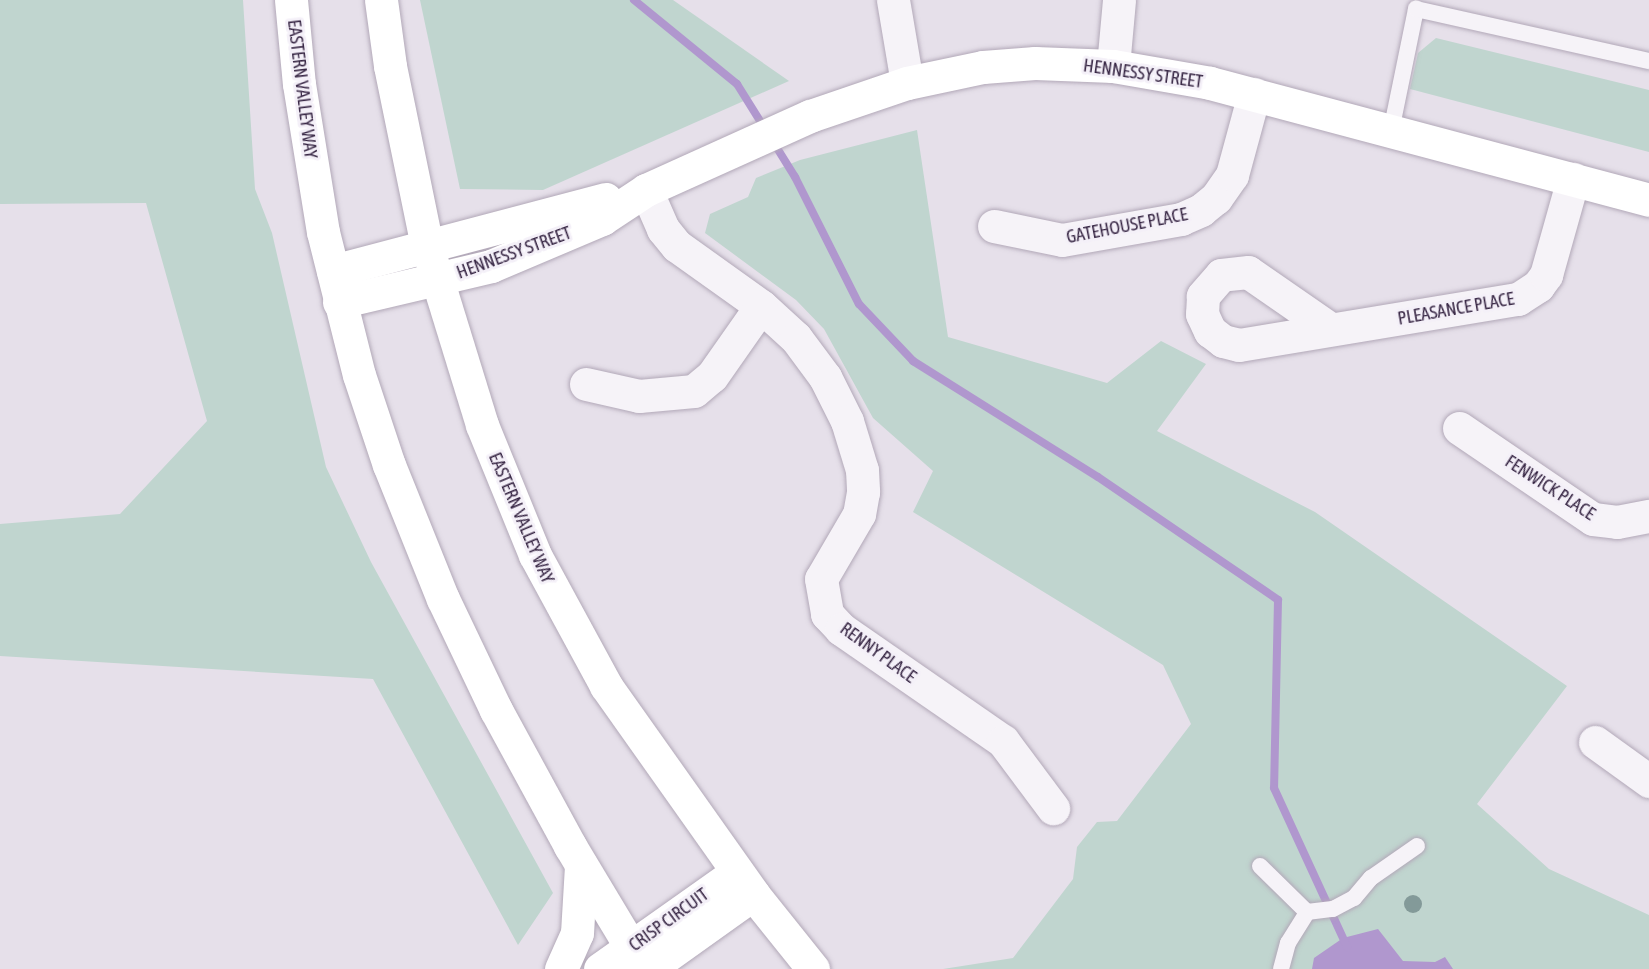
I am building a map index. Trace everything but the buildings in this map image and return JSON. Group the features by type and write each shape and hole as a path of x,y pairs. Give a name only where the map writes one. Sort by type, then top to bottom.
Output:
{"main road":[{"name":"EASTERN VALLEY WAY","path":"291,0 312,169 336,287 389,465 443,599 496,710 581,865 641,962"},
{"name":"EASTERN VALLEY WAY","path":"381,0 390,66 427,246 436,280 506,490 569,624 606,686 745,883 813,969"},
{"name":"HENNESSY STREET","path":"336,287 436,280 491,266 602,219 646,190 796,123 907,83 993,66 1035,63 1113,66 1254,94 1649,200"},
{"name":"HENNESSY STREET","path":"336,287 427,246 646,190"},
{"path":"561,969 577,933 581,865"},
{"name":"CRISP CIRCUIT","path":"600,969 641,962 745,883"}],"street":[{"path":"893,0 907,83"},
{"path":"1113,66 1119,0"},
{"name":"GATEHOUSE PLACE","path":"994,226 1062,240 1181,219 1201,210 1221,193 1232,175 1254,94"},
{"name":"PLEASANCE PLACE","path":"1329,328 1511,300 1527,294 1546,275 1573,179"},
{"name":"RENNY PLACE","path":"646,190 663,229 677,246 762,306 796,338 825,377 847,421 862,470 863,492 859,514 821,579 827,614 841,629 1003,741 1053,808"},
{"path":"586,384 639,396 661,397 694,391 712,376 762,306"},
{"name":"FENWICK PLACE","path":"1459,428 1593,519 1617,522 1649,516"},
{"path":"1595,742 1649,782"}],"lane":[{"path":"1391,130 1416,9 1649,62"},
{"path":"1307,912 1334,909 1354,898 1371,878 1417,846"},
{"path":"1260,866 1307,912"},
{"path":"1281,969 1288,944 1307,912"}],"green space":[{"path":"0,0 243,0 255,189 272,233 326,467 371,562 553,893 518,945 373,679 0,656 0,524 120,514 207,421 146,203 0,204"},
{"path":"420,0 673,0 789,81 543,190 460,189"},
{"path":"1436,38 1649,90 1649,152 1410,89 1418,53"},
{"path":"917,130 948,337 1107,383 1161,341 1206,364 1157,431 1315,512 1567,686 1477,804 1549,869 1649,915 1649,969 943,969 1013,958 1073,879 1077,847 1097,822 1117,821 1191,724 1163,665 913,512 933,471 873,418 824,329 796,300 705,233 710,214 748,197 756,178 800,160"}],"shaded area":[{"path":"1378,929 1403,961 1435,962 1445,957 1453,969 1312,969 1314,958 1343,938"}],"waterway":[{"path":"634,0 737,84 765,129"},
{"path":"772,140 795,177 859,304 913,361 1098,477 1278,600 1274,788 1347,947"}]}
